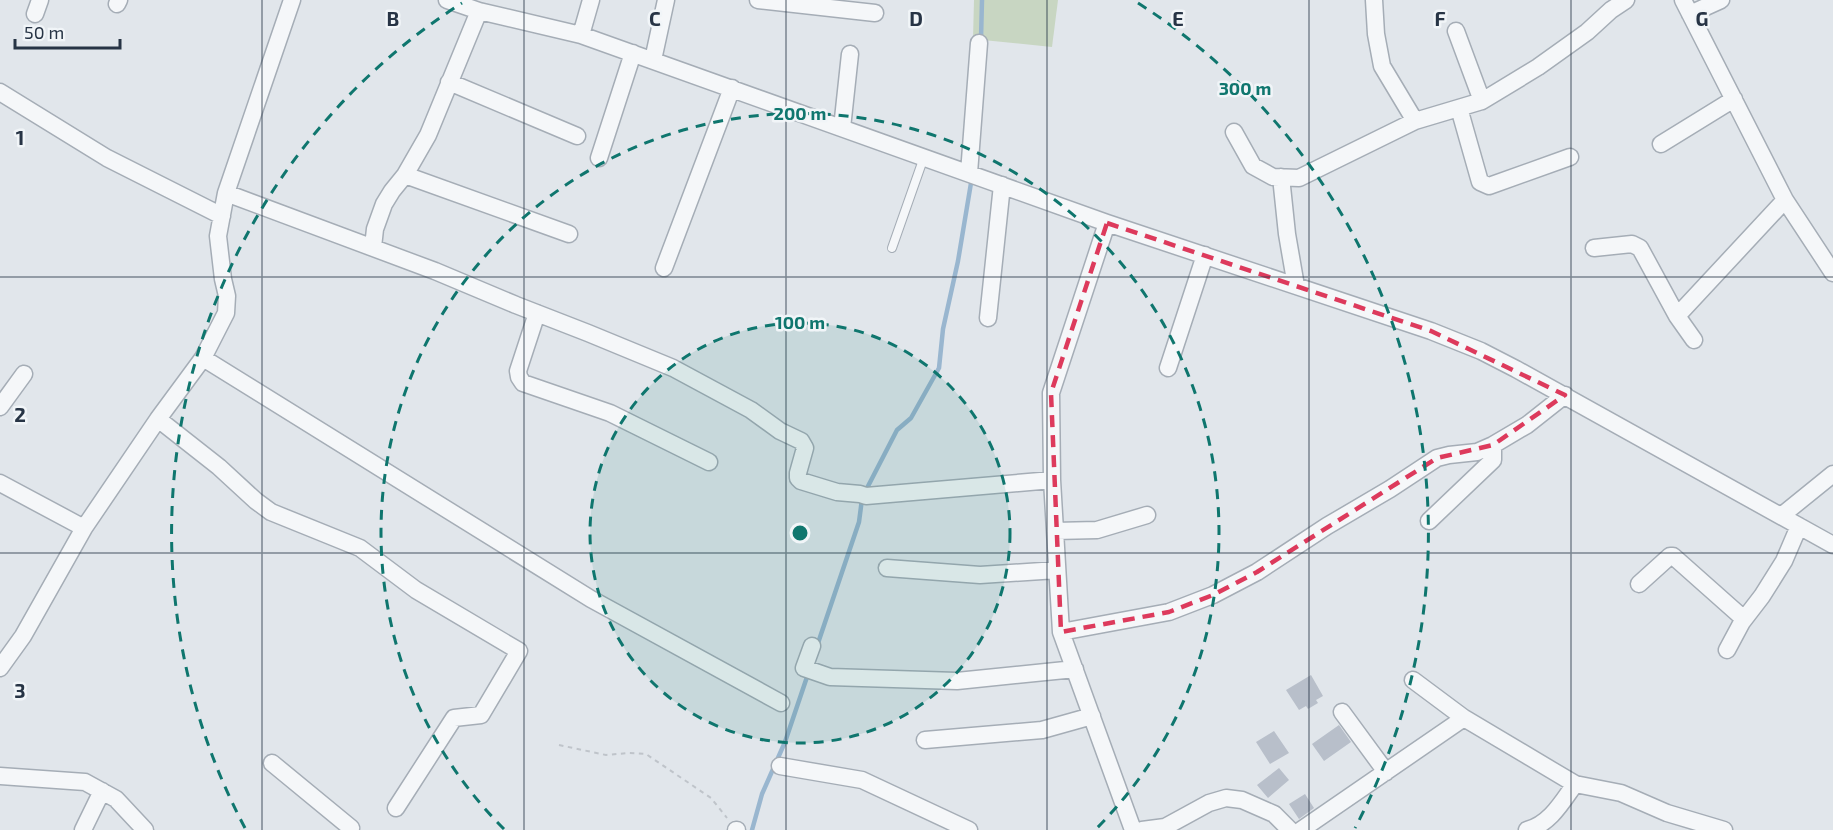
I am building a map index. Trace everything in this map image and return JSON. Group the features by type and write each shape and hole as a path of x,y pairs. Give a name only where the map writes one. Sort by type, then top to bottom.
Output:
{"street":[{"path":"0,668 23,636 84,528 158,419 203,358 226,313 227,296 218,236 226,193 292,0"},
{"path":"447,0 478,11 581,35 1107,223 1481,351 1833,545"},
{"path":"581,35 591,0"},
{"path":"653,60 666,0"},
{"path":"758,0 875,13"},
{"path":"1374,0 1376,34 1382,66 1415,121"},
{"path":"1234,132 1252,166 1273,177 1299,178 1415,121 1482,101 1538,67 1587,32 1626,0"},
{"path":"1678,0 1685,5 1785,200 1833,273"},
{"path":"1685,5 1721,0"},
{"path":"373,247 375,229 384,204 405,175 428,135 478,11"},
{"path":"1456,31 1482,101"},
{"path":"969,173 979,43"},
{"path":"599,158 633,53"},
{"path":"842,128 850,54"},
{"path":"449,81 577,136"},
{"path":"664,268 732,88"},
{"path":"0,92 107,158 222,216"},
{"path":"1661,144 1734,99"},
{"path":"1459,108 1480,182 1484,185 1489,186 1570,157"},
{"path":"405,175 569,234"},
{"path":"1281,177 1287,234 1296,286"},
{"path":"988,318 1002,185"},
{"path":"226,193 299,222 373,247 673,368 751,410 780,431 804,444 805,448 798,472 798,478 801,481 837,492 863,495 1052,480"},
{"path":"1677,316 1785,200"},
{"path":"1107,223 1051,393 1052,480 1061,632 1133,830"},
{"path":"1594,248 1632,244 1640,248 1677,316 1694,340"},
{"path":"1168,368 1205,255"},
{"path":"537,314 518,371 523,383 610,413 709,462"},
{"path":"203,358 591,599 781,704"},
{"path":"0,407 24,374"},
{"path":"1061,632 1169,612 1213,595 1257,572 1437,458 1449,454 1477,452 1493,445 1565,396"},
{"path":"158,419 271,512 360,548 416,590 519,651 481,715 454,718 396,808"},
{"path":"1429,521 1493,460 1493,445"},
{"path":"1780,516 1833,474"},
{"path":"0,483 84,528"},
{"path":"1055,531 1097,530 1148,514"},
{"path":"1727,650 1744,619 1784,561 1799,526"},
{"path":"1639,584 1670,556 1673,556 1744,619"},
{"path":"887,568 980,575 1057,570"},
{"path":"812,646 804,668 830,676 957,681 1075,669"},
{"path":"1413,680 1464,718 1575,784 1621,793 1667,813 1724,830"},
{"path":"1342,712 1386,771"},
{"path":"925,740 1042,730 1092,716"},
{"path":"1301,830 1464,718"},
{"path":"272,763 351,828 350,830"},
{"path":"780,765 861,780 969,830"},
{"path":"0,776 85,782 116,799 145,830"},
{"path":"1527,830 1536,828 1551,816 1575,784"},
{"path":"83,830 102,791"},
{"path":"1142,830 1165,827 1209,803 1226,798 1242,800 1274,814 1290,830"}],"lane":[{"path":"892,248 924,157"}],"path":[{"path":"559,745 606,755 646,754 711,798 737,830"}],"highlighted area":[{"path":"1107,223 1431,331 1565,395 1493,445 1437,458 1257,572 1213,595 1169,612 1061,632 1051,393"}],"green space":[{"path":"974,0 1058,0 1052,47 973,39"}],"building":[{"path":"1311,675 1323,696 1316,700 1318,703 1308,709 1306,706 1299,710 1286,690"},
{"path":"1339,725 1351,742 1324,761 1312,744"},
{"path":"1274,731 1289,753 1270,764 1256,742"},
{"path":"1279,768 1289,780 1268,798 1257,785"},
{"path":"1305,794 1314,808 1299,819 1289,804"}],"waterway":[{"path":"981,39 982,0"},
{"path":"865,492 897,430 911,418 939,368 943,329 958,261 971,183"},
{"path":"817,646 859,522 862,499"},
{"path":"752,830 762,794 785,742 808,674"}]}
